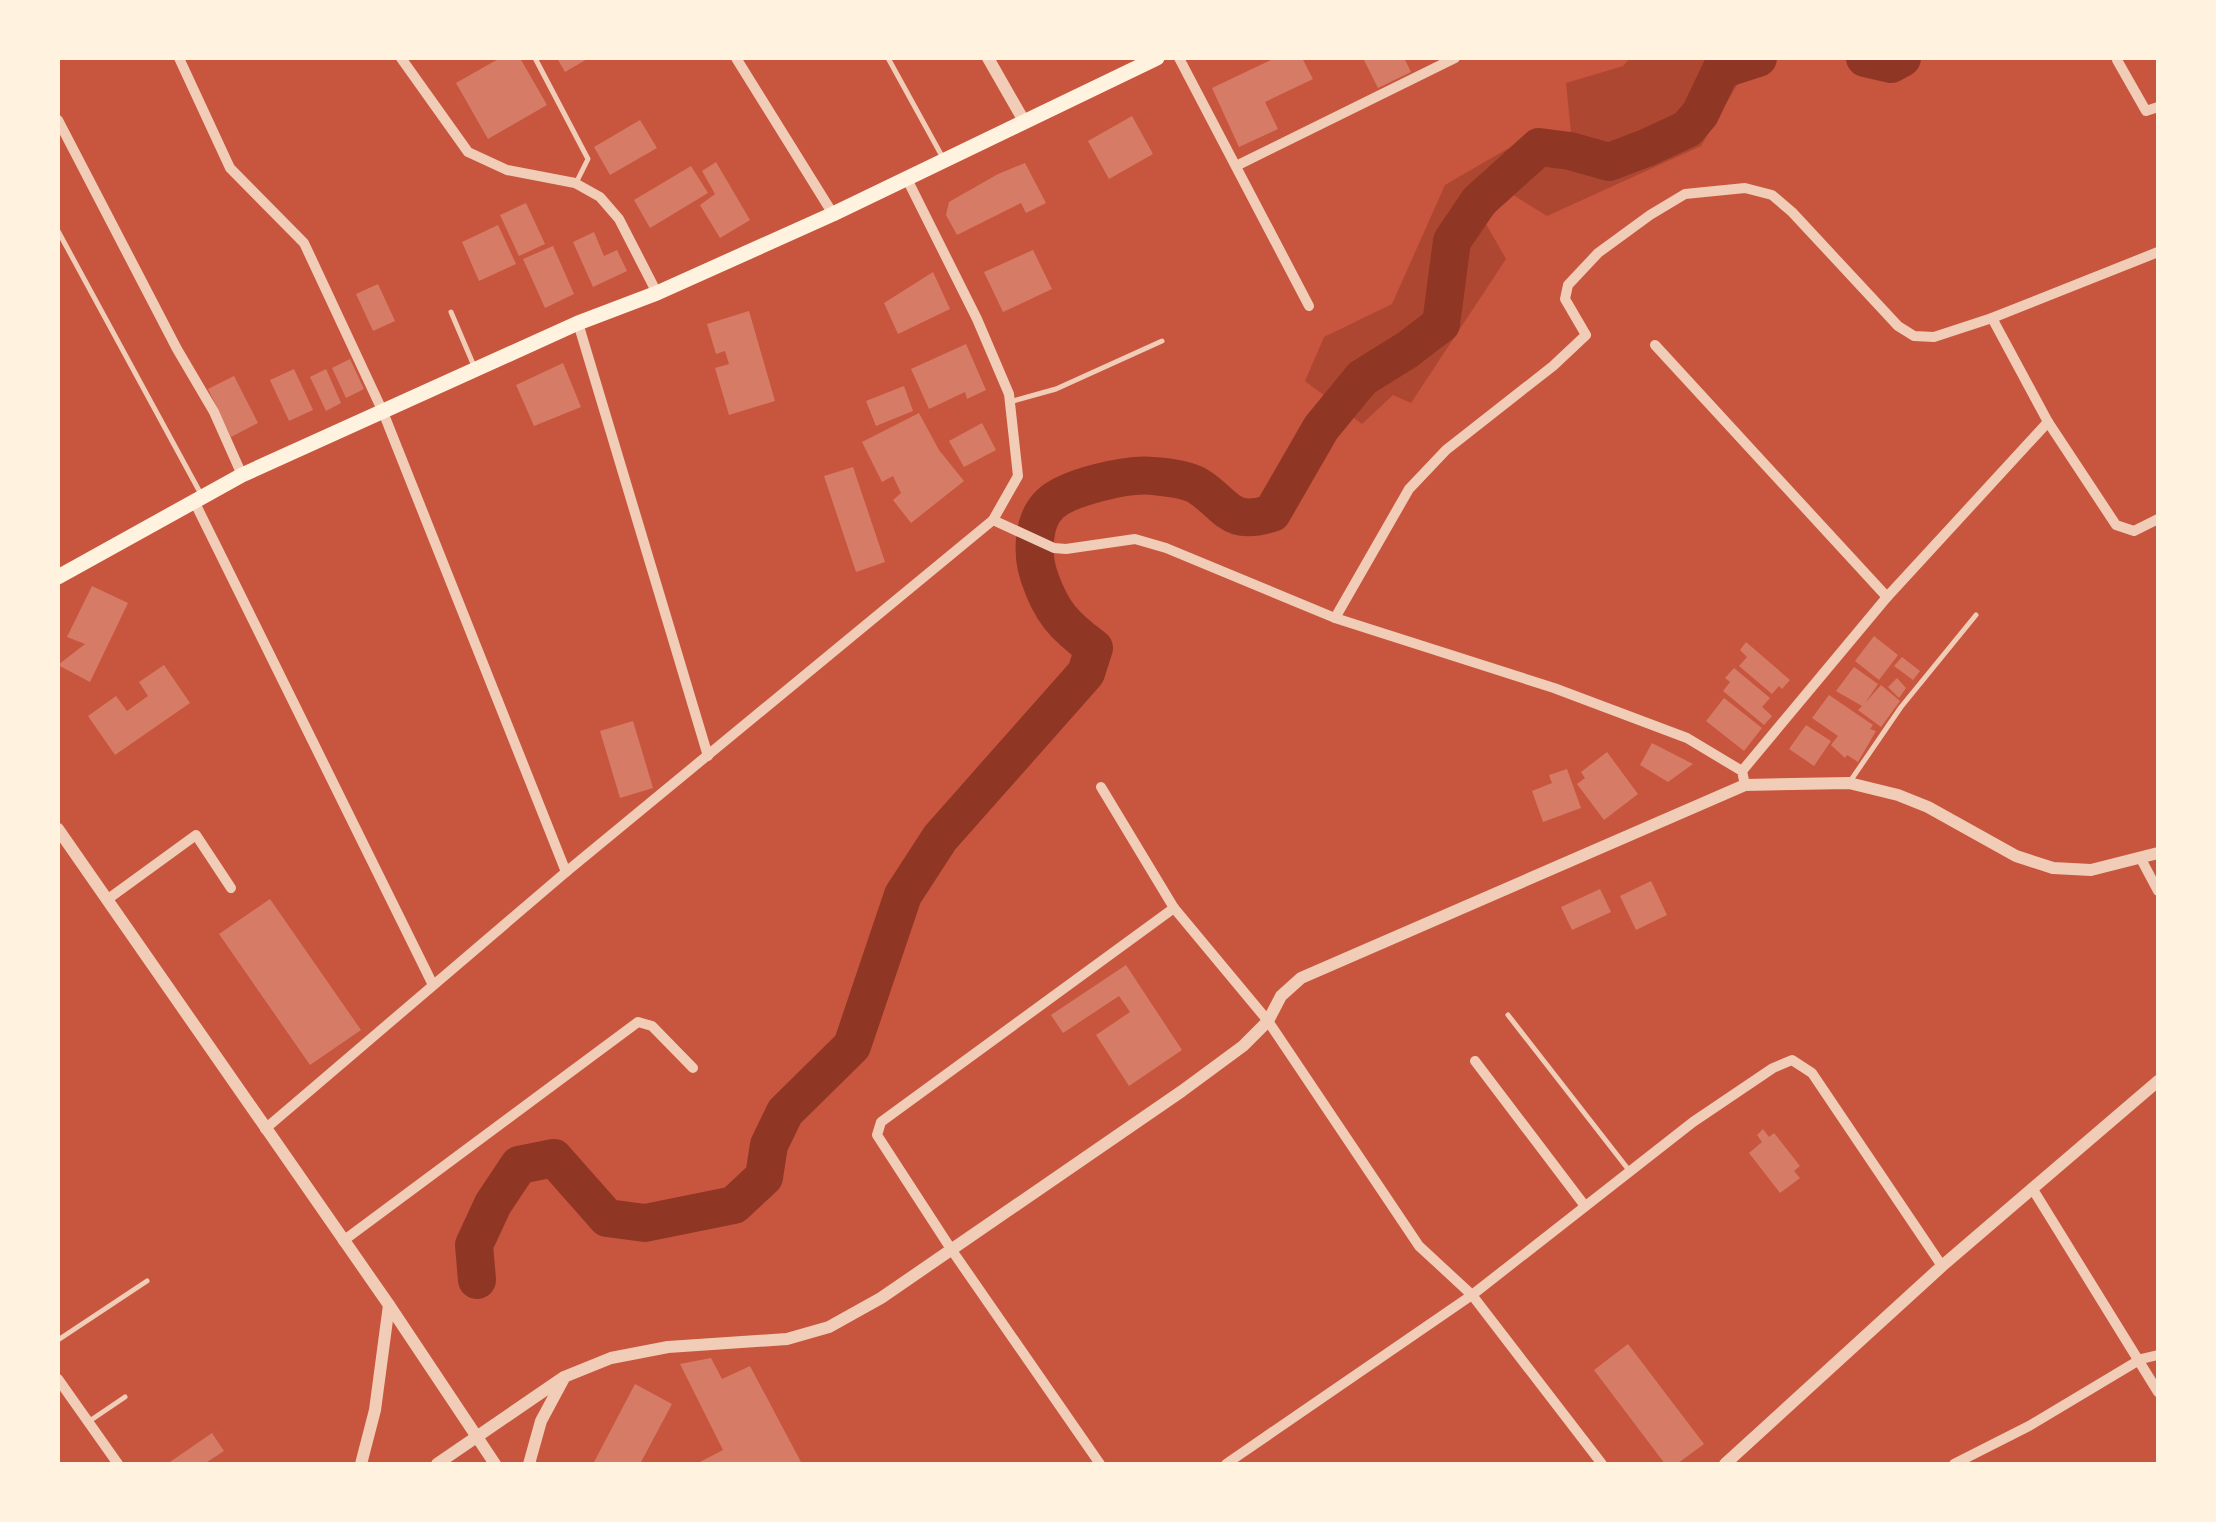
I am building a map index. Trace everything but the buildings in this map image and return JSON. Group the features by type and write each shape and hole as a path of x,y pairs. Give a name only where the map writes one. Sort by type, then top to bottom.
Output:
{"main road":[{"path":"58,577 242,475 578,323 833,214 1157,58"}],"street":[{"path":"179,58 230,168 304,243 384,412 566,872"},
{"path":"401,58 468,152 507,170 575,183 600,198 619,219 656,292"},
{"path":"736,58 833,214"},
{"path":"988,58 1024,121"},
{"path":"1179,58 1309,306"},
{"path":"1236,166 1456,58"},
{"path":"2117,60 2146,112 2158,107"},
{"path":"58,120 214,412 242,475"},
{"path":"265,1129 566,872 993,520 1018,476 1010,402 976,319 907,179"},
{"path":"1334,618 1409,489 1446,450 1553,366 1586,335 1565,299 1568,285 1598,253 1685,194 1744,188 1772,195 1898,326 1914,336 1934,336 1992,318 2158,252"},
{"path":"1992,318 2048,422 2116,525 2134,531 2158,519"},
{"path":"578,323 708,756"},
{"path":"1655,346 1888,597"},
{"path":"437,1464 564,1378 611,1358 668,1347 786,1339 829,1327 881,1298 1243,1046 1268,1021 1281,996 1301,978 1743,778 1888,597 2048,422"},
{"path":"198,498 432,985"},
{"path":"993,520 1054,548 1135,538 1166,548 1334,618 1554,688 1687,738 1743,778 1849,784 1906,798 2035,864 2075,870 2141,859 2158,852"},
{"path":"1100,787 1174,908 1268,1021 1419,1246 1472,1295 1602,1464"},
{"path":"58,829 495,1464"},
{"path":"108,898 196,835 231,888"},
{"path":"2141,859 2158,892"},
{"path":"1100,1464 877,1135 881,1122 1174,908"},
{"path":"343,1240 638,1022 652,1026 693,1068"},
{"path":"1476,1060 1585,1206"},
{"path":"1226,1464 1472,1295 1710,1111 1792,1060 1812,1073 1942,1266"},
{"path":"1724,1464 1942,1266 2158,1081"},
{"path":"2032,1188 2158,1392"},
{"path":"361,1464 375,1410 388,1305"},
{"path":"1954,1464 2029,1426 2141,1359 2158,1355"},
{"path":"529,1464 541,1421 564,1378"},
{"path":"58,1379 118,1464"}],"lane":[{"path":"535,58 588,159 575,183"},
{"path":"888,58 944,160"},
{"path":"58,231 198,498"},
{"path":"58,249 65,245"},
{"path":"451,312 476,369"},
{"path":"1010,402 1056,389 1162,341"},
{"path":"1849,784 1901,708 1976,615"},
{"path":"1508,1015 1630,1171"},
{"path":"58,1340 147,1282"},
{"path":"88,1422 126,1396"}],"shaded area":[{"path":"1630,58 1753,58 1701,146 1547,216 1510,193 1486,224 1506,259 1411,403 1393,395 1362,424 1305,381 1324,337 1392,304 1445,185 1507,149 1571,133 1566,83 1623,66"}],"waterway":[{"path":"477,1280 474,1245 493,1204 519,1165 554,1158 607,1218 645,1223 734,1205 764,1177 769,1145 785,1112 852,1046 903,895 940,838 1086,673 1094,648 1060,617 1048,599 1037,568 1037,529 1050,504 1099,482 1153,476 1194,484 1237,516 1272,513 1321,428 1362,378 1441,324 1452,241 1479,201 1539,147 1609,162 1687,129 1700,114 1721,70 1758,58"},
{"path":"1865,58 1891,64 1902,58"}]}
